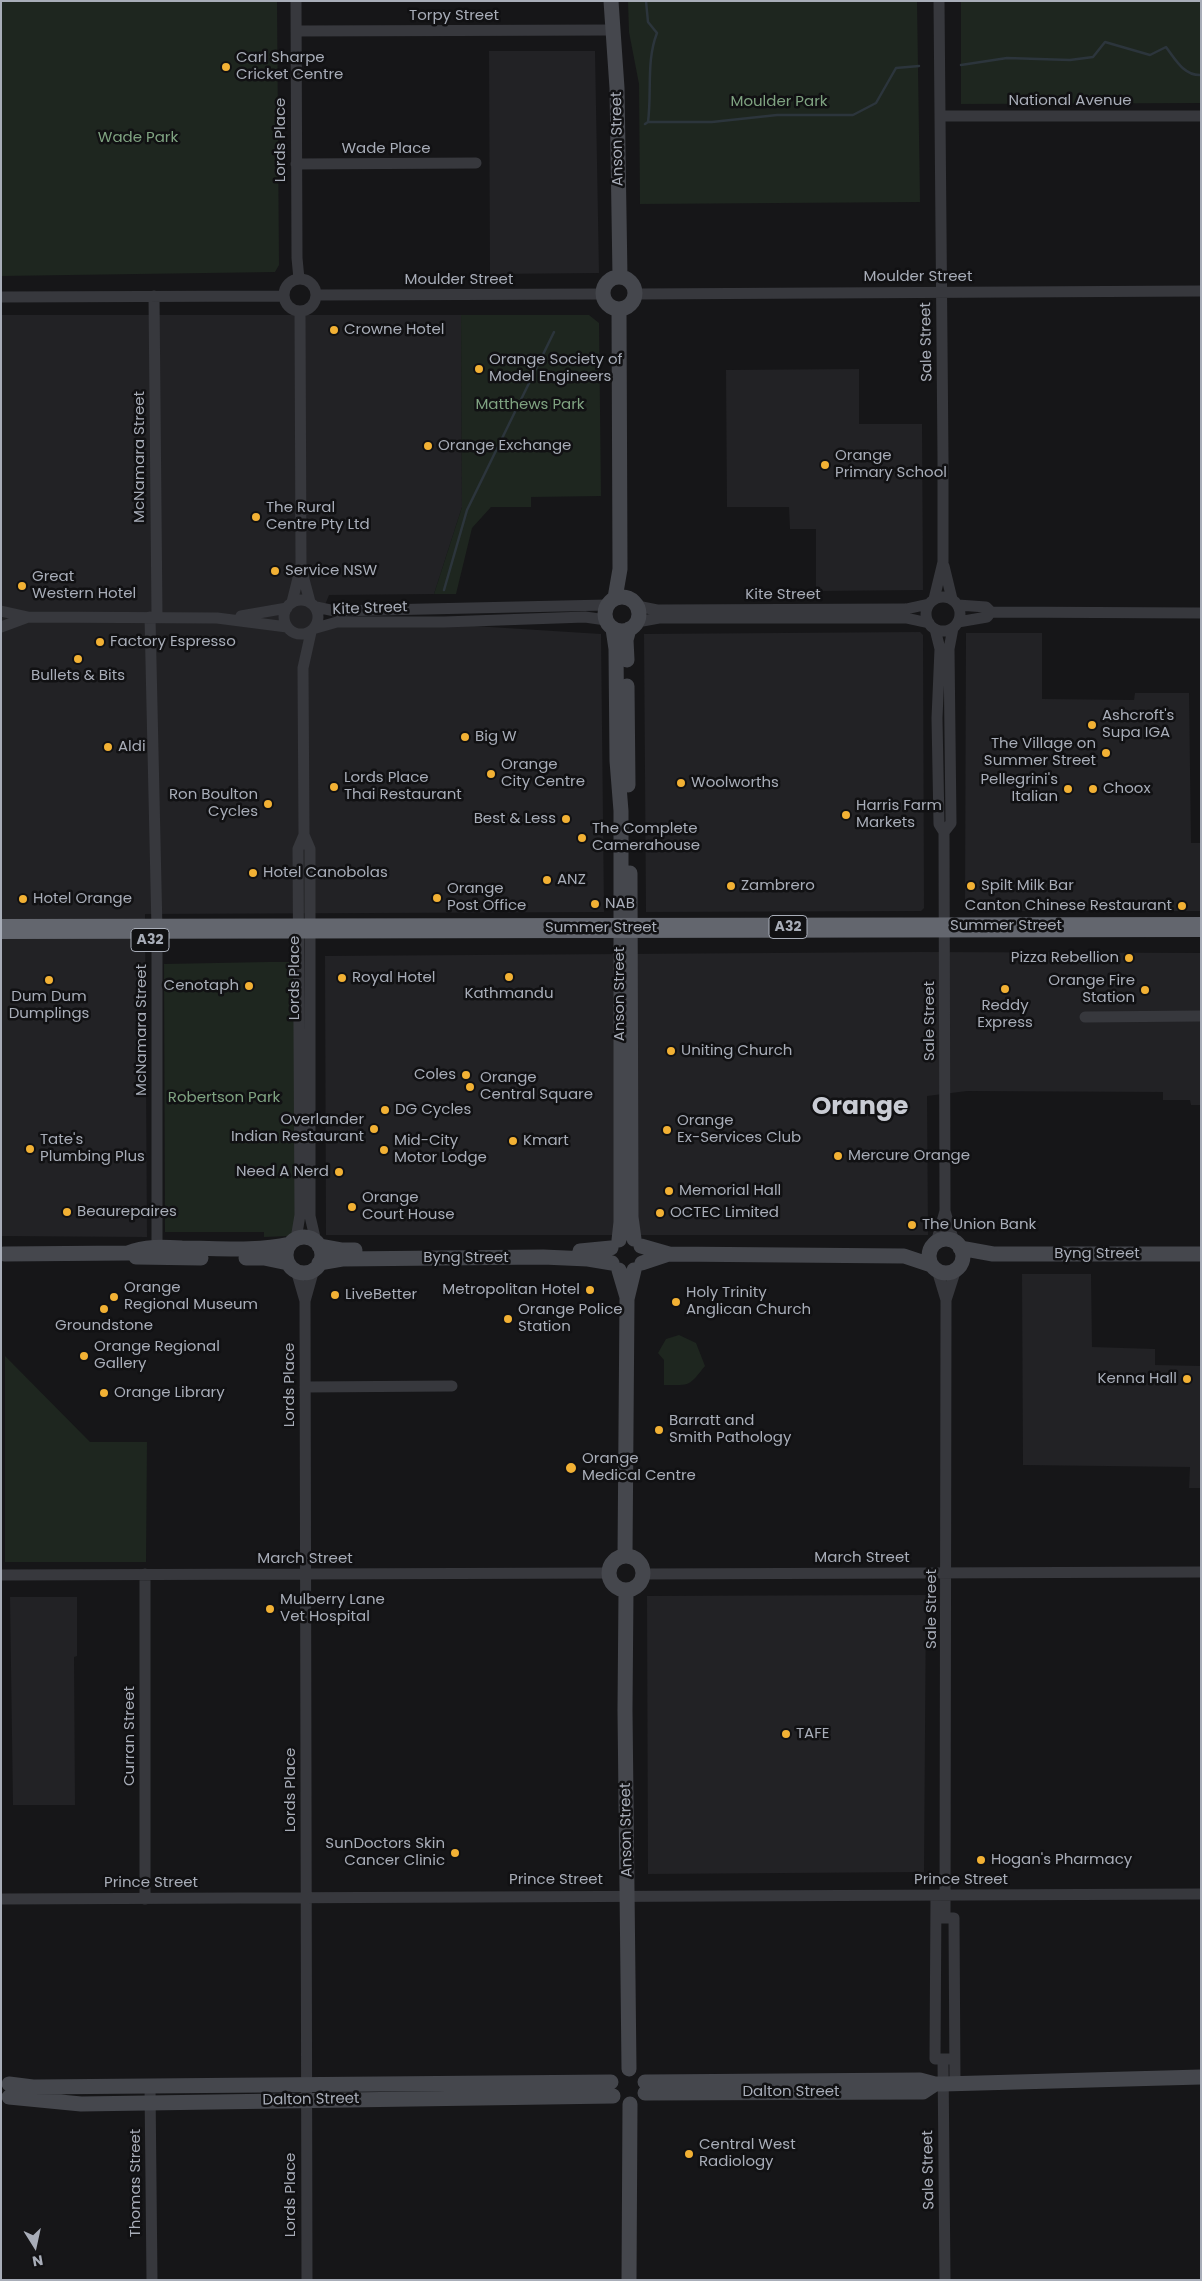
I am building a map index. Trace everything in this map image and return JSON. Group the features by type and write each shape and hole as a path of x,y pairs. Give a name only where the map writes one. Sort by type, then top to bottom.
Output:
{"highway":[{"name":"Summer Street","path":"1,940 157,935 945,931 1201,927"},
{"name":"Summer Street","path":"1,929 157,935"},
{"name":"Summer Street","path":"945,931 1201,937"}],"street":[{"name":"Lords Place","path":"296,1 296,258 299,279"},
{"name":"Anson Street","path":"611,1 617,88 620,277"},
{"name":"Sale Street","path":"932,602 943,562 939,1"},
{"name":"Torpy Street","path":"296,31 612,30"},
{"name":"National Avenue","path":"940,116 1201,116"},
{"name":"Wade Place","path":"296,164 476,163"},
{"path":"620,277 631,282 636,294 631,305 619,310 608,305 603,294 608,282 620,277"},
{"path":"283,296 288,284 299,279 311,284 316,295 311,306 300,312"},
{"name":"Moulder Street","path":"636,294 1201,291"},
{"name":"Moulder Street","path":"316,295 603,294"},
{"name":"McNamara Street","path":"152,1253 157,935 154,617 154,296"},
{"path":"1,297 283,296"},
{"path":"283,296 289,307 300,312"},
{"name":"Anson Street","path":"619,310 620,569 616,649 617,761 621,811 625,933"},
{"path":"290,630 284,617 290,605 301,566 300,312"},
{"name":"Sale Street","path":"943,562 955,602"},
{"path":"1,611 28,617 217,618 264,622 302,635 313,630 319,618 301,566"},
{"path":"991,612 987,617 956,625 944,631 932,626 926,613 932,602 946,597 955,602 986,607 991,612 1201,613"},
{"path":"217,618 264,613 304,600 313,605"},
{"name":"Kite Street","path":"313,605 335,611 906,609 932,602"},
{"path":"955,602 960,613 956,625"},
{"name":"Anson Street","path":"618,609 639,611 626,640 625,933 621,1222 627,1255 626,1556"},
{"path":"618,609 618,631 633,626"},
{"name":"Kite Street","path":"313,630 337,622 444,622 585,617 618,609"},
{"path":"1,627 28,617"},
{"name":"Kite Street","path":"633,626 659,618 906,618 932,626"},
{"name":"Sale Street","path":"944,832 950,823 949,649 956,625"},
{"name":"Sale Street","path":"932,626 940,649 937,718 939,824 944,832 945,931 945,1211 934,1257 946,1300"},
{"name":"Lords Place","path":"290,630 303,668"},
{"name":"Lords Place","path":"293,1242 300,1220 304,935 310,849 304,835 303,668 313,630"},
{"name":"Lords Place","path":"304,935 310,1216 318,1244"},
{"path":"1085,1017 1201,1016"},
{"name":"Sale Street","path":"945,1211 958,1255 946,1300 947,1573 941,1918 935,2059 949,2059"},
{"path":"2,1254 128,1253 139,1248 152,1253 264,1258 305,1272 317,1266 322,1252 318,1244 306,1237 293,1242 264,1248 152,1253"},
{"path":"945,1240 958,1255 946,1273 934,1257 945,1240"},
{"path":"292,1267 286,1252 293,1242"},
{"name":"Byng Street","path":"318,1244 341,1250 593,1251 627,1255"},
{"name":"Byng Street","path":"317,1266 342,1259 568,1258 669,1254 934,1257"},
{"name":"Byng Street","path":"958,1255 1201,1254"},
{"name":"Lords Place","path":"306,2280 305,1301 317,1266"},
{"name":"Lords Place","path":"292,1267 305,1301"},
{"path":"305,1387 452,1386"},
{"path":"626,1556 636,1560 642,1568 643,1574 636,1587 626,1590 616,1587 609,1574 612,1564 620,1557 626,1556"},
{"name":"March Street","path":"643,1574 1201,1572"},
{"name":"Curran Street","path":"145,1574 145,1898"},
{"name":"March Street","path":"1,1575 609,1574"},
{"name":"Anson Street","path":"626,1590 629,2069"},
{"name":"Prince Street","path":"1,1899 1201,1894"},
{"name":"Sale Street","path":"941,1918 954,1918 949,2059 944,2084 945,2280"},
{"path":"629,2069 639,2073 645,2087 639,2100 630,2104 622,2103 612,2089 617,2073 629,2069"},
{"name":"Dalton Street","path":"645,2087 923,2092 944,2084 1201,2077"},
{"name":"Dalton Street","path":"5,2090 33,2087 150,2086 306,2092 612,2089"},
{"name":"Thomas Street","path":"150,2086 152,2280"},
{"name":"Dalton Street","path":"5,2090 81,2104 151,2103 306,2092"},
{"path":"629,2280 630,2104"}],"shaded area":[{"path":"489,51 595,51 599,273 490,274"},
{"path":"1,315 461,315 462,507 434,594 329,595 316,627 411,622 601,634 604,912 145,914 147,1237 1,1236"},
{"name":"Orange Primary School","path":"859,369 859,424 922,424 923,590 816,591 816,529 790,529 789,507 727,507 726,370"},
{"path":"920,632 923,635 924,908 921,911 646,912 644,634"},
{"path":"966,633 1042,633 1042,699 1134,700 1135,693 1189,693 1191,843 1201,843 1201,911 965,911"},
{"path":"921,952 1201,953 1201,1105 1191,1105 1190,1100 1163,1100 1163,1092 967,1091 927,1096 928,1235 326,1235 325,956"},
{"path":"1022,1274 1091,1274 1092,1347 1155,1349 1155,1365 1201,1366 1201,1488 1189,1488 1190,1467 1023,1465"},
{"name":"TAFE","path":"926,1595 924,1872 648,1874 647,1596"},
{"path":"10,1597 77,1597 77,1656 74,1657 75,1805 13,1805"}],"green space":[{"name":"Wade Park","path":"1,1 277,1 279,265 275,272 1,276"},
{"name":"Moulder Park","path":"628,1 917,1 920,202 640,204 639,84 629,32"},
{"path":"961,1 1201,1 1201,103 961,104"},
{"name":"Matthews Park","path":"461,315 589,315 599,323 601,496 531,497 531,507 491,507 472,528 456,594 434,594 462,507"},
{"name":"Robertson Park","path":"296,962 295,1230 289,1236 264,1237 264,1232 165,1232 164,964"},
{"path":"679,1335 696,1343 705,1366 692,1381 684,1385 664,1385 664,1360 658,1353 666,1339"},
{"path":"5,1356 90,1442 147,1442 146,1562 5,1562"}],"waterway":[{"path":"646,1 648,22 657,33 650,66 648,122"},
{"path":"961,65 1007,58 1070,60 1093,57 1105,42 1150,55 1166,47 1185,70 1195,75 1201,75"},
{"path":"645,124 648,122 712,122 777,115 853,115 876,103 896,68 919,66"},
{"path":"444,590 467,510 554,332"}],"place":[{"name":"Carl Sharpe Cricket Centre","path":"226,67"},
{"name":"Crowne Hotel","path":"334,330"},
{"name":"Orange Society of Model Engineers","path":"479,369"},
{"name":"Orange Exchange","path":"428,446"},
{"name":"Orange Primary School","path":"825,465"},
{"name":"The Rural Centre Pty Ltd","path":"256,517"},
{"name":"Service NSW","path":"275,571"},
{"name":"Great Western Hotel","path":"22,586"},
{"name":"Factory Espresso","path":"100,642"},
{"name":"Bullets & Bits","path":"78,659"},
{"name":"Ashcroft's Supa IGA","path":"1092,725"},
{"name":"Big W","path":"465,737"},
{"name":"Aldi","path":"108,747"},
{"name":"The Village on Summer Street","path":"1106,753"},
{"name":"Orange City Centre","path":"491,774"},
{"name":"Woolworths","path":"681,783"},
{"name":"Lords Place Thai Restaurant","path":"334,787"},
{"name":"Pellegrini's Italian","path":"1068,789"},
{"name":"Choox","path":"1093,789"},
{"name":"Ron Boulton Cycles","path":"268,804"},
{"name":"Harris Farm Markets","path":"846,815"},
{"name":"Best & Less","path":"566,819"},
{"name":"The Complete Camerahouse","path":"582,838"},
{"name":"Hotel Canobolas","path":"253,873"},
{"name":"ANZ","path":"547,880"},
{"name":"Zambrero","path":"731,886"},
{"name":"Spilt Milk Bar","path":"971,886"},
{"name":"Orange Post Office","path":"437,898"},
{"name":"Hotel Orange","path":"23,899"},
{"name":"NAB","path":"595,904"},
{"name":"Canton Chinese Restaurant","path":"1182,906"},
{"name":"Pizza Rebellion","path":"1129,958"},
{"name":"Kathmandu","path":"509,977"},
{"name":"Royal Hotel","path":"342,978"},
{"name":"Dum Dum Dumplings","path":"49,980"},
{"name":"Cenotaph","path":"249,986"},
{"name":"Reddy Express","path":"1005,989"},
{"name":"Orange Fire Station","path":"1145,990"},
{"name":"Uniting Church","path":"671,1051"},
{"name":"Coles","path":"466,1075"},
{"name":"Orange Central Square","path":"470,1087"},
{"name":"DG Cycles","path":"385,1110"},
{"name":"Overlander Indian Restaurant","path":"374,1129"},
{"name":"Orange Ex-Services Club","path":"667,1130"},
{"name":"Kmart","path":"513,1141"},
{"name":"Tate's Plumbing Plus","path":"30,1149"},
{"name":"Mid-City Motor Lodge","path":"384,1150"},
{"name":"Mercure Orange","path":"838,1156"},
{"name":"Need A Nerd","path":"339,1172"},
{"name":"Memorial Hall","path":"669,1191"},
{"name":"Orange Court House","path":"352,1207"},
{"name":"Beaurepaires","path":"67,1212"},
{"name":"OCTEC Limited","path":"660,1213"},
{"name":"The Union Bank","path":"912,1225"},
{"name":"Metropolitan Hotel","path":"590,1290"},
{"name":"LiveBetter","path":"335,1295"},
{"name":"Orange Regional Museum","path":"114,1297"},
{"name":"Holy Trinity Anglican Church","path":"676,1302"},
{"name":"Groundstone","path":"104,1309"},
{"name":"Orange Police Station","path":"508,1319"},
{"name":"Orange Regional Gallery","path":"84,1356"},
{"name":"Kenna Hall","path":"1187,1379"},
{"name":"Orange Library","path":"104,1393"},
{"name":"Barratt and Smith Pathology","path":"659,1430"},
{"name":"Orange Medical Centre","path":"571,1468"},
{"name":"Mulberry Lane Vet Hospital","path":"270,1609"},
{"name":"TAFE","path":"786,1734"},
{"name":"SunDoctors Skin Cancer Clinic","path":"455,1853"},
{"name":"Hogan's Pharmacy","path":"981,1860"},
{"name":"Central West Radiology","path":"689,2154"}],"district":[{"name":"Orange","path":"860,1108"}]}
